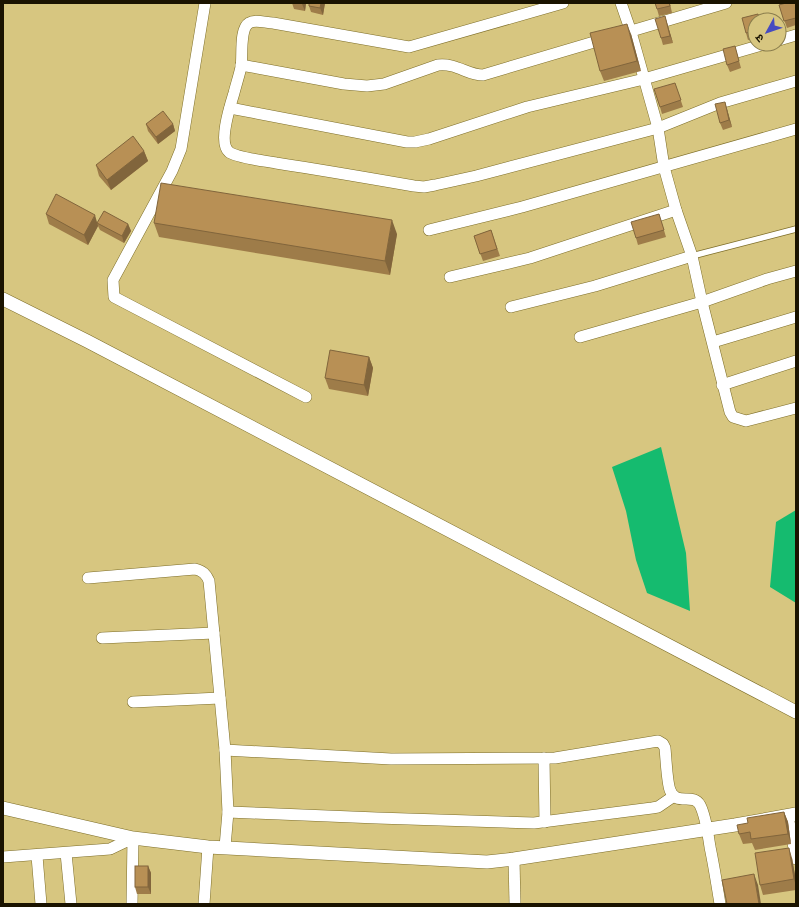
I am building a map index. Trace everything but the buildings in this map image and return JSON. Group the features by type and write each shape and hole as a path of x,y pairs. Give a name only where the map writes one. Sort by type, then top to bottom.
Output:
{"street":[{"path":"205,3 181,149 172,170 113,280 114,297 306,397"},
{"path":"563,3 409,47 273,23 254,21 249,23 246,27 242,43 241,66 227,116 224,141 225,147 228,151 234,154 424,187 476,176 658,128 720,103 796,81"},
{"path":"621,3 631,32 658,128 664,166 676,210 692,256 730,412 733,417 746,421 796,408"},
{"path":"241,66 344,84 367,86 384,84 438,65 447,64 476,75 483,75 726,3"},
{"path":"230,108 344,131 415,142 429,140 527,107 644,79 747,49"},
{"path":"430,230 522,207 796,129"},
{"path":"450,277 530,258 676,210"},
{"path":"511,307 595,286 692,256"},
{"path":"580,337 702,302 767,279 796,271"},
{"path":"3,299 94,344 796,712"},
{"path":"713,342 796,317"},
{"path":"722,384 796,361"},
{"path":"88,578 185,569 201,570 206,575 209,581 225,750 228,812 224,847"},
{"path":"102,638 214,633"},
{"path":"133,702 220,698"},
{"path":"225,750 391,759 554,758 658,741 663,744 665,748 670,790 679,800 692,799 697,801 700,806 707,830 720,904"},
{"path":"544,758 545,822"},
{"path":"228,812 534,823 658,807 674,796"},
{"path":"3,808 133,838 208,846 487,862 707,830 792,815 796,859"},
{"path":"3,857 37,856 110,850 133,838"},
{"path":"132,904 133,838"},
{"path":"204,904 208,846"},
{"path":"66,853 71,904"},
{"path":"37,856 41,904"},
{"path":"514,859 515,904"}],"lane":[{"path":"692,256 796,229"}],"shaded area":[{"path":"661,447 686,553 690,611 647,593 636,560 626,511 612,467"},
{"path":"796,510 796,603 770,587 776,522"}]}
